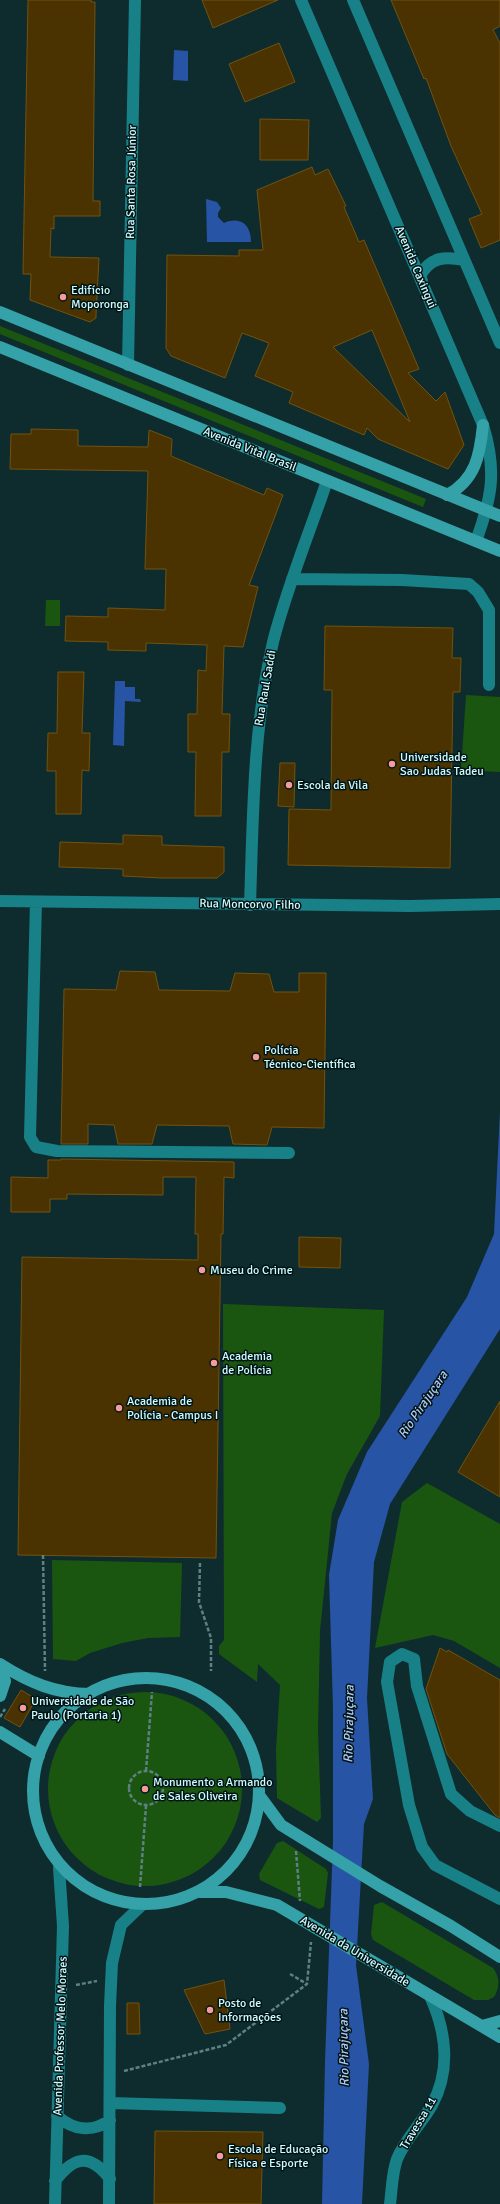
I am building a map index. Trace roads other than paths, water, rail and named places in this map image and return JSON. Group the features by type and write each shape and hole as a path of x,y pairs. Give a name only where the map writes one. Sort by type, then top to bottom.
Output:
{"main road":[{"path":"0,312 500,516"},
{"name":"Avenida Vital Brasil","path":"0,347 500,550"},
{"path":"447,495 458,489 472,472 480,450 483,425"},
{"path":"0,1664 24,1678 49,1688 64,1692 90,1694"},
{"path":"0,1668 5,1681 0,1696"},
{"path":"131,1679 162,1679 192,1686 226,1707 240,1722 250,1736 257,1753 259,1795 256,1820 245,1842 224,1871 200,1892 174,1903 142,1904 110,1898 59,1868 43,1843 34,1814 32,1785 39,1756 47,1737 59,1720 73,1706 90,1694 108,1685 131,1679"},
{"path":"0,1732 39,1756"},
{"path":"259,1795 281,1825 500,1957"},
{"name":"Avenida da Universidade","path":"200,1892 226,1892 249,1896 277,1905 500,2037"},
{"path":"482,2026 500,2021"}],"street":[{"name":"Rua Santa Rosa Júnior","path":"128,365 135,0"},
{"name":"Avenida Caxingui","path":"302,0 483,425 490,447 492,467 487,511 476,541"},
{"path":"353,0 500,343"},
{"path":"422,281 420,276 424,268 434,261 446,257 464,260"},
{"name":"Rua Raul Saddi","path":"250,905 257,740 274,642 292,579 327,481"},
{"path":"292,579 402,580 469,584 478,592 489,610 490,685"},
{"name":"Rua Moncorvo Filho","path":"0,902 410,906 500,904"},
{"path":"36,902 30,1137 36,1147 57,1151 289,1153"},
{"path":"500,1826 470,1811 451,1794 417,1686 414,1659 402,1654 390,1662 387,1682 408,1805 422,1847 435,1865 500,1899"},
{"name":"Avenida Professor Melo Moraes","path":"55,2204 63,1926 59,1868"},
{"path":"109,2204 111,1978 114,1950 121,1925 142,1904"},
{"name":"Travessa 11","path":"390,2204 397,2158 432,2104 442,2078 445,2057 444,2035 439,2015 430,1996"},
{"path":"110,2103 280,2108"},
{"path":"57,2116 74,2128 81,2129 97,2127 110,2120"},
{"path":"55,2180 67,2166 79,2160 86,2161 100,2167 110,2179"}],"water":[{"path":"174,50 188,51 188,81 173,80"},
{"path":"206,199 217,202 221,208 218,213 218,217 224,223 230,221 240,221 244,224 251,236 251,242 207,242"},
{"path":"115,681 125,681 125,687 135,687 135,699 140,699 141,702 125,701 124,746 113,745"},
{"name":"Rio Pirajuçara","path":"500,1111 500,1329 390,1504 374,1562 367,1698 373,1799 364,1824 356,1965 369,2064 362,2204 322,2204 325,2061 333,1841 333,1708 329,1575 338,1520 367,1452 467,1297 494,1234"}],"place":[{"name":"Edifício Moporonga","path":"63,297"},
{"name":"Universidade Sao Judas Tadeu","path":"392,764"},
{"name":"Escola da Vila","path":"289,785"},
{"name":"Polícia Técnico-Científica","path":"256,1057"},
{"name":"Museu do Crime","path":"202,1270"},
{"name":"Academia de Polícia","path":"214,1363"},
{"name":"Academia de Polícia - Campus I","path":"119,1408"},
{"name":"Universidade de São Paulo (Portaria 1)","path":"23,1708"},
{"name":"Monumento a Armando de Sales Oliveira","path":"145,1789"},
{"name":"Posto de Informações","path":"210,2010"},
{"name":"Escola de Educação Física e Esporte","path":"220,2156"}]}
